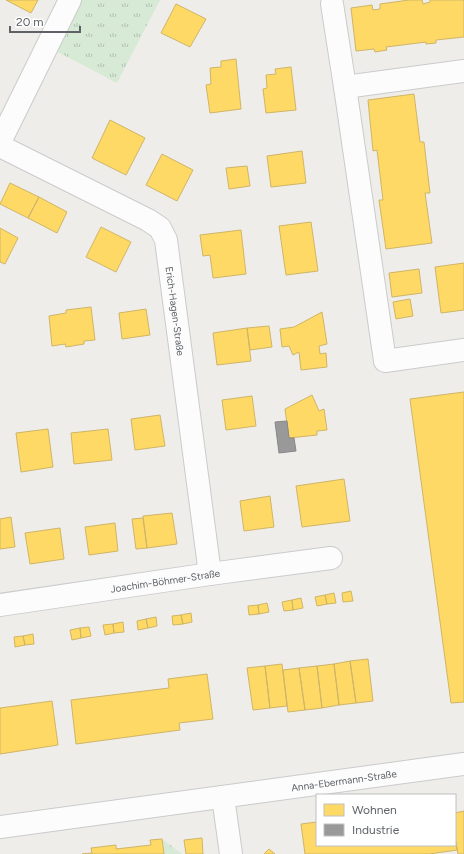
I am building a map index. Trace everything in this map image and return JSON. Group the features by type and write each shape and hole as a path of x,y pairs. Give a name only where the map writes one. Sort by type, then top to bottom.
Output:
{"street":[{"path":"0,142 70,0"},
{"path":"332,4 384,361 464,350"},
{"path":"345,87 464,71"},
{"name":"Erich-Hagen-Straße","path":"0,146 148,220 160,228 166,240 210,574"},
{"name":"Joachim-Böhmer-Straße","path":"0,605 331,558"},
{"name":"Anna-Ebermann-Straße","path":"0,827 464,764"},
{"path":"224,797 231,854"}],"green space":[{"path":"81,0 160,0 117,83 56,51"},
{"path":"162,839 182,854 164,854"}],"building: Wohnen":[{"path":"6,0 38,0 31,13"},
{"path":"409,0 422,0 423,4 430,2 430,0 464,0 464,37 436,40 436,43 426,44 426,42 386,47 387,50 375,52 374,49 356,51 351,8 372,5 373,10 380,9 380,4"},
{"path":"176,4 206,19 190,47 161,33"},
{"path":"236,59 241,109 210,113 206,85 211,84 210,68 221,67 221,61"},
{"path":"291,67 296,110 266,113 263,89 267,88 266,75 276,74 275,69"},
{"path":"414,94 420,142 424,142 430,193 425,193 432,243 386,249 379,200 383,200 377,150 373,151 368,100"},
{"path":"110,120 145,138 126,175 92,158"},
{"path":"302,151 306,183 271,187 267,156"},
{"path":"162,154 193,170 177,201 146,185"},
{"path":"247,166 250,186 229,189 226,168"},
{"path":"10,183 39,197 28,218 0,204"},
{"path":"39,197 67,212 57,233 28,218"},
{"path":"311,222 318,271 286,275 279,226"},
{"path":"101,227 131,242 116,272 86,257"},
{"path":"0,228 18,238 5,264 0,262"},
{"path":"241,230 246,274 213,278 210,255 203,256 200,235"},
{"path":"464,263 464,310 441,313 435,267"},
{"path":"419,269 422,293 392,297 389,273"},
{"path":"410,299 413,316 396,319 393,302"},
{"path":"91,307 95,340 84,341 84,344 66,347 65,344 52,346 49,316 66,313 66,310"},
{"path":"146,309 150,335 122,339 119,313"},
{"path":"322,312 327,344 319,346 320,354 326,353 327,367 301,370 299,352 293,355 289,346 282,347 280,329 294,327"},
{"path":"269,326 272,347 250,350 247,328"},
{"path":"247,328 251,361 217,365 213,333"},
{"path":"464,392 464,702 451,703 410,399"},
{"path":"312,395 319,411 324,409 327,430 317,431 317,435 289,438 285,409"},
{"path":"252,396 256,426 226,430 222,400"},
{"path":"160,415 165,446 135,450 131,419"},
{"path":"48,429 53,467 21,472 16,433"},
{"path":"108,429 112,460 74,464 71,433"},
{"path":"344,479 350,521 302,527 296,486"},
{"path":"270,496 274,527 244,531 240,501"},
{"path":"172,513 177,544 147,548 143,516"},
{"path":"11,517 15,547 0,549 0,519"},
{"path":"143,518 147,548 136,549 132,519"},
{"path":"115,523 118,551 89,555 85,527"},
{"path":"60,528 64,559 30,564 25,533"},
{"path":"351,591 353,601 343,602 342,593"},
{"path":"334,593 336,603 327,604 325,595"},
{"path":"325,595 327,604 317,606 315,597"},
{"path":"301,598 303,608 293,610 292,600"},
{"path":"292,600 293,610 284,611 282,602"},
{"path":"267,603 269,612 259,614 258,605"},
{"path":"258,605 259,614 249,615 248,606"},
{"path":"191,613 192,622 183,624 181,615"},
{"path":"181,615 183,624 173,625 172,616"},
{"path":"156,617 157,626 148,628 146,619"},
{"path":"146,619 148,628 138,630 137,621"},
{"path":"123,622 124,632 114,633 113,624"},
{"path":"113,624 114,633 105,635 103,625"},
{"path":"89,627 91,636 81,638 80,628"},
{"path":"80,628 81,638 72,640 70,630"},
{"path":"33,634 34,644 25,645 23,636"},
{"path":"23,636 25,645 15,647 14,637"},
{"path":"368,659 373,701 356,703 350,661"},
{"path":"350,661 356,703 339,705 334,664"},
{"path":"282,664 287,706 270,708 265,666"},
{"path":"334,664 339,705 322,708 317,666"},
{"path":"265,666 270,708 253,710 247,668"},
{"path":"317,666 322,708 305,710 299,668"},
{"path":"299,668 305,710 288,712 283,670"},
{"path":"207,674 213,719 179,723 180,730 76,744 71,700 169,688 168,679"},
{"path":"52,701 58,745 0,754 0,708"},
{"path":"464,811 464,854 458,854 456,843 456,813"},
{"path":"316,822 316,846 456,846 456,844 457,850 429,854 305,854 301,824"},
{"path":"202,838 203,854 186,854 184,840"},
{"path":"162,839 164,854 82,854 92,853 91,848 116,845 116,849 151,845 150,840"},
{"path":"269,849 275,854 264,854"}],"building: Industrie":[{"path":"287,421 289,438 294,438 296,451 279,453 275,422"}]}
